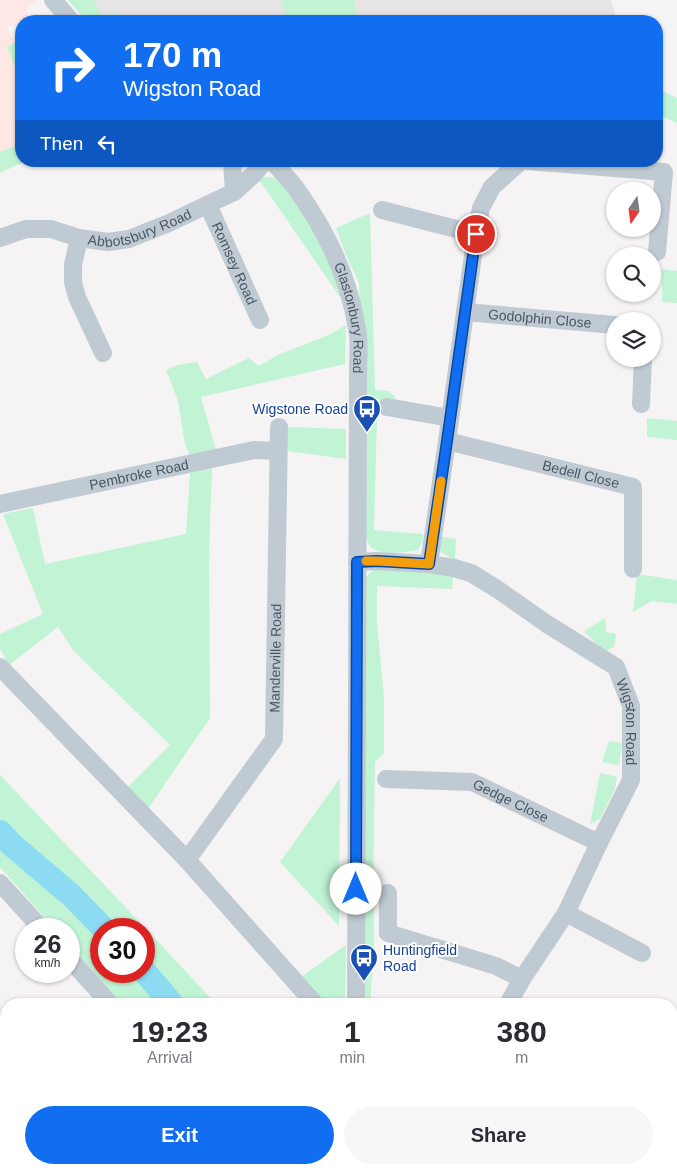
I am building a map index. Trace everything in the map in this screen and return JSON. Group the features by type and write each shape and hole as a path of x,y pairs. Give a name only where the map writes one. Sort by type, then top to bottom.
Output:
{"street":[{"path":"53,0 66,15"},
{"path":"232,167 234,192"},
{"name":"Abbotsbury Road","path":"0,238 26,229 51,229 79,238 108,242 129,239 169,223 234,192 260,167"},
{"name":"Glastonbury Road","path":"277,167 294,186 338,259 349,291 358,330 356,998"},
{"path":"429,564 480,208 492,187 514,167"},
{"path":"602,167 664,172 657,247"},
{"name":"Romsey Road","path":"208,205 260,320"},
{"path":"382,210 476,234"},
{"path":"79,238 73,265 73,282 77,297 103,353"},
{"name":"Godolphin Close","path":"464,312 606,324"},
{"path":"641,404 643,367"},
{"path":"392,404 450,418"},
{"name":"Manderville Road","path":"186,860 274,739 279,427"},
{"name":"Bedell Close","path":"447,441 633,487 633,569"},
{"name":"Pembroke Road","path":"0,504 254,450 278,451"},
{"name":"Wigston Road","path":"357,562 377,561 429,564 471,573 616,667 630,706 631,780 566,913 511,998"},
{"path":"0,667 186,860 310,998"},
{"name":"Gedge Close","path":"386,779 472,782 599,843"},
{"path":"0,883 32,918"},
{"path":"388,893 388,933 496,966 522,979"},
{"path":"566,913 642,953"},
{"path":"80,970 105,998"}],"shaded area":[{"path":"0,0 35,0 36,2 26,8 29,15 15,15 15,25 6,27 15,43 15,164 0,170"},
{"path":"93,0 611,0 615,15 118,14 102,15"}],"green space":[{"path":"68,0 93,0 102,15 82,15"},
{"path":"282,0 354,0 357,15 285,15"},
{"path":"15,43 15,67 7,46"},
{"path":"663,91 677,98 677,123 663,117"},
{"path":"15,146 15,166 0,173 0,152"},
{"path":"258,178 279,179 303,210 322,244 342,291 342,300"},
{"path":"370,213 375,390 389,391 395,397 394,409 387,407 377,417 374,530 423,534 423,541 418,550 398,553 377,551 372,548 366,538 359,283 336,228"},
{"path":"662,269 677,271 677,303 662,302"},
{"path":"346,325 345,364 201,397 216,450 190,455 185,444 178,401 166,370 178,365 197,362 206,379 249,358 259,366 280,354 331,334"},
{"path":"647,418 677,421 677,440 647,437"},
{"path":"288,427 346,429 346,459 287,451"},
{"path":"212,468 209,553 210,718 147,810 126,789 170,745 73,650 58,627 9,665 0,649 0,634 43,614 3,514 33,508 45,564 186,534 190,473"},
{"path":"437,536 456,539 455,560 440,552"},
{"path":"377,566 454,568 452,589 377,586 377,622 384,698 384,753 375,762 374,947 371,998 356,998 366,577"},
{"path":"637,574 677,580 677,604 652,601 633,612"},
{"path":"605,618 606,632 616,634 614,647 604,652 584,631"},
{"path":"609,741 622,743 619,765 602,762"},
{"path":"600,773 617,777 615,789 600,819 590,824"},
{"path":"0,775 136,918 90,918 90,968 80,956 80,918 45,918 0,867"},
{"path":"340,778 339,926 280,862"},
{"path":"155,938 210,998 151,997 117,998 103,983 155,983"},
{"path":"346,945 345,998 320,998 301,977"}],"waterway":[{"path":"0,832 12,845 72,896 93,918"},
{"path":"154,983 167,998"}],"slow traffic":[{"path":"366,561 429,564 441,481"}],"place":[{"name":"Wigstone Road","path":"367,433"},
{"name":"Huntingfield Road","path":"364,982"}],"route":[{"path":"356,889 357,562 377,561 429,564 476,234"}]}
